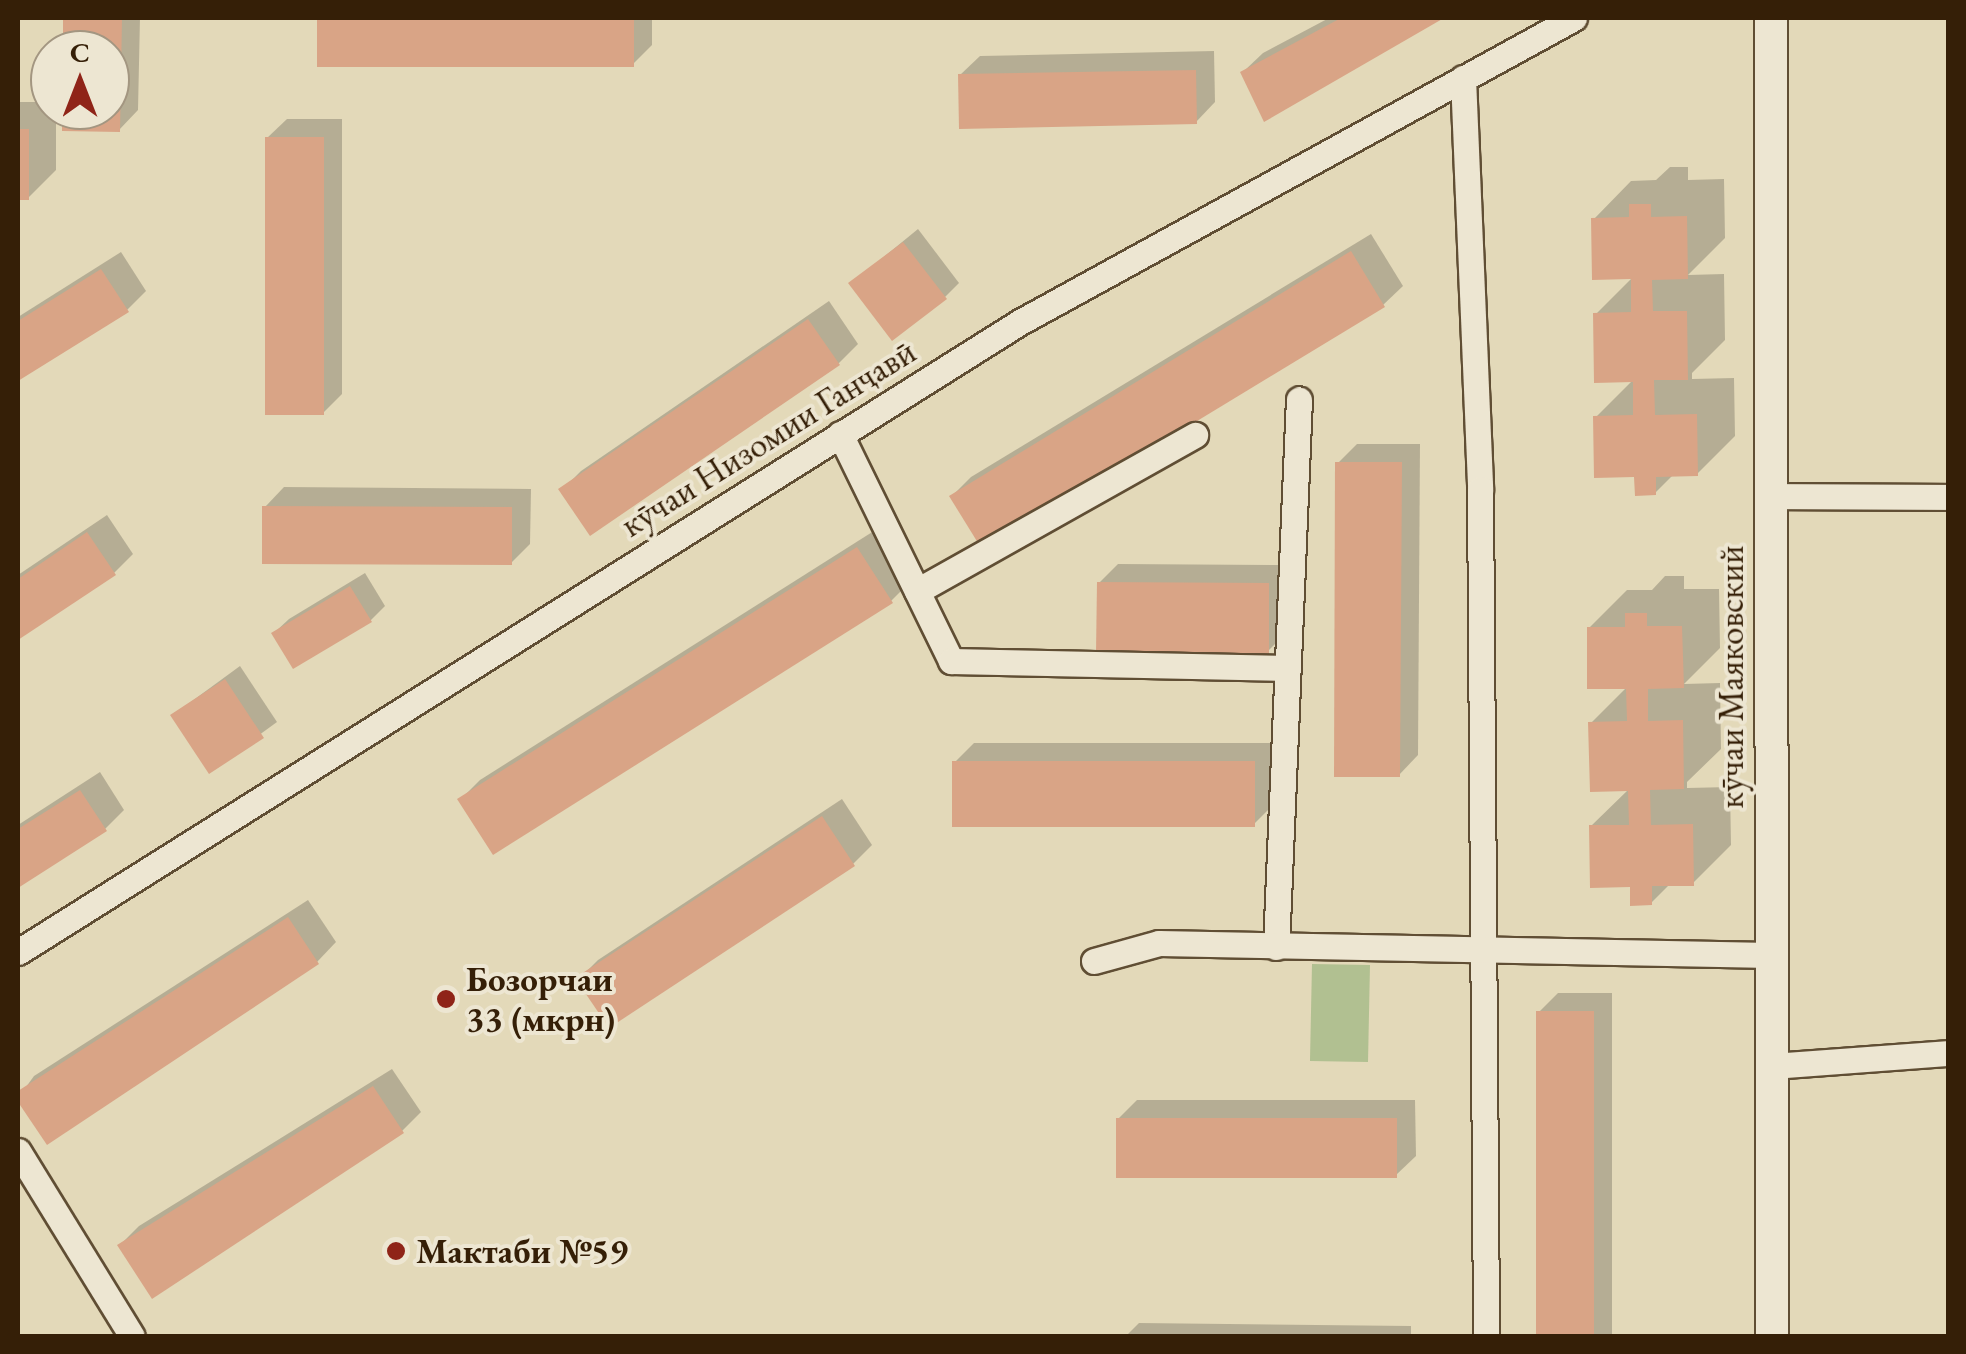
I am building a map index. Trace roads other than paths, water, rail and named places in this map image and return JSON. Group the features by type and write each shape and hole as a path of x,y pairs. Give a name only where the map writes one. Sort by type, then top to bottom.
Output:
{"street":[{"name":"кӯчаи Низомии Ганҷавӣ","path":"18,952 1020,322 1574,18"},
{"name":"кӯчаи Маяковский","path":"1771,18 1772,1336"},
{"path":"1464,78 1480,490 1486,1336"},
{"path":"1276,947 1298,399"},
{"path":"840,434 951,661 1288,668"},
{"path":"917,591 1195,435"},
{"path":"1770,496 1948,497"},
{"path":"1094,961 1159,943 1771,955"},
{"path":"1772,1066 1948,1053"},
{"path":"18,1151 132,1336"}],"place":[{"name":"Бозорчаи 33 (мкрн)","path":"446,999"},
{"name":"Мактаби №59","path":"396,1251"}]}
